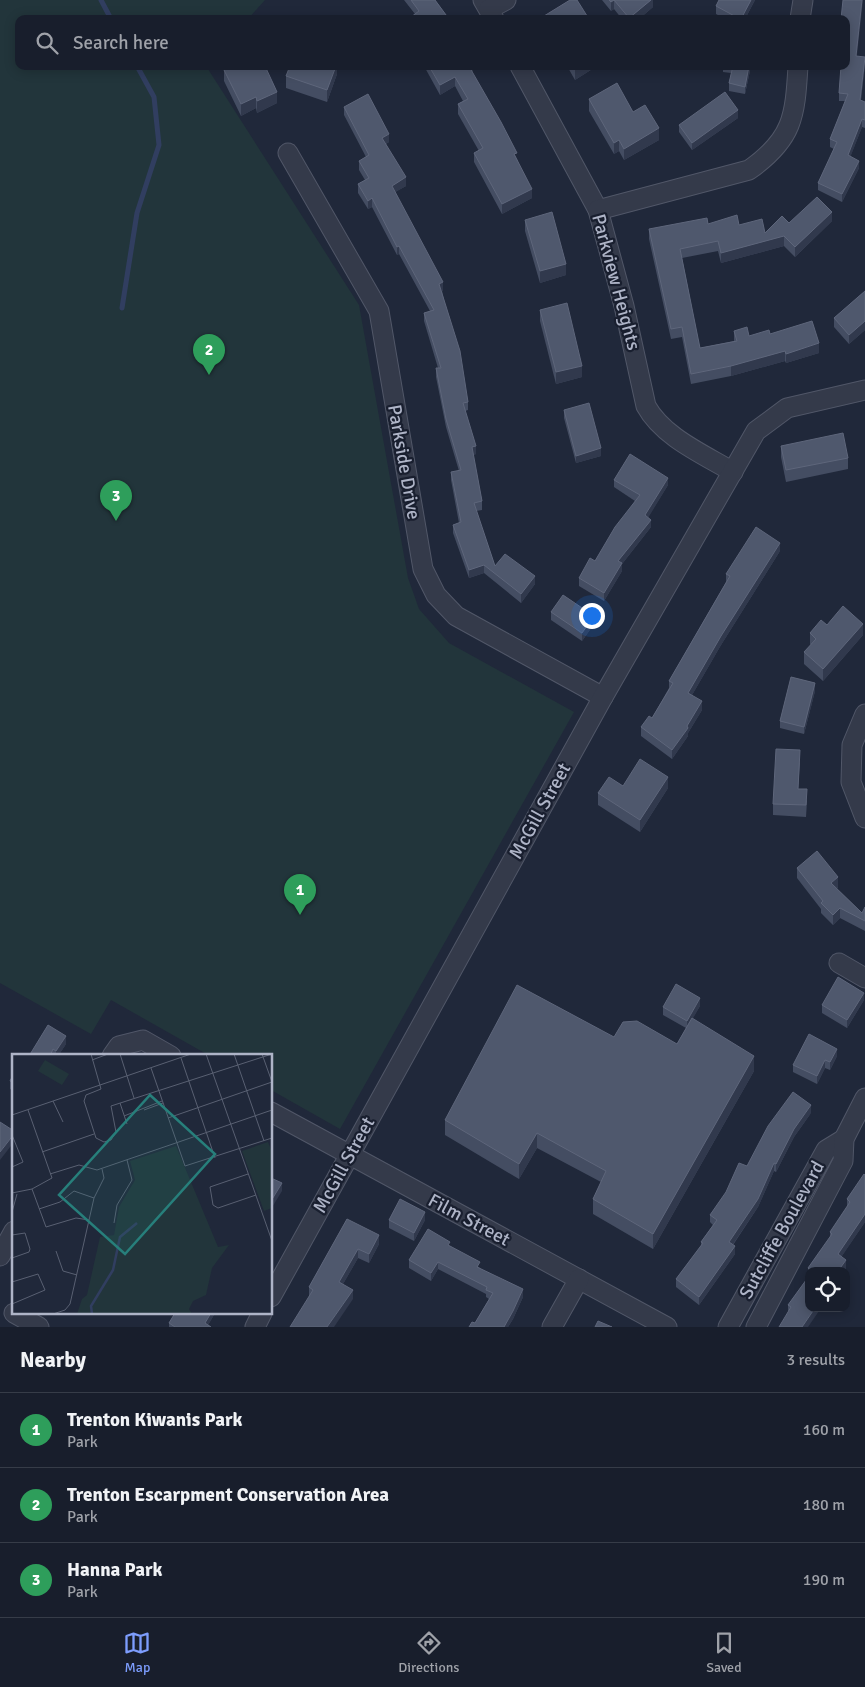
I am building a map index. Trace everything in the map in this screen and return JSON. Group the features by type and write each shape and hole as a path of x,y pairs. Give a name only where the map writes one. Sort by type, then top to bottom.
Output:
{"street":[{"path":"489,9 506,0"},
{"path":"801,15 804,0"},
{"name":"Parkview Heights","path":"522,70 598,210 624,306 646,406 654,420 680,440 732,472"},
{"path":"598,210 749,170 767,157 787,133 796,107 798,70"},
{"name":"Parkside Drive","path":"288,154 379,311 423,569 436,595 456,616 603,697"},
{"name":"McGill Street","path":"272,1295 603,697 756,431 787,408 865,390"},
{"path":"865,714 852,745 851,782 865,818"},
{"path":"839,963 865,978"},
{"path":"113,1054 119,1046 143,1040 168,1054"},
{"name":"Sutcliffe Boulevard","path":"756,1327 843,1161 844,1139 865,1098"},
{"name":"Film Street","path":"272,1113 667,1327"},
{"name":"Sutcliffe Boulevard","path":"728,1327 826,1150 844,1139"},
{"path":"0,1256 12,1235"},
{"path":"552,1327 579,1279"},
{"path":"0,1305 12,1312"},
{"path":"16,1314 39,1327"},
{"path":"255,1327 262,1314"}],"shaded area":[{"path":"0,0 265,0 252,15 15,15 15,70 209,70 359,305 408,578 419,609 449,643 574,712 340,1129 272,1091 272,1054 206,1054 111,1000 91,1034 0,983"}],"building":[{"path":"411,0 435,0 446,15 414,15 419,11"},
{"path":"570,0 577,0 586,15 546,15"},
{"path":"614,0 651,0 633,15 626,15"},
{"path":"719,0 751,0 743,15 733,15 716,6"},
{"path":"843,0 862,0 856,56 865,57 860,100 865,102 865,120 862,119 848,155 859,161 842,194 818,183 837,142 830,139 848,94 839,93 841,70 850,70 850,15 841,15"},
{"path":"224,70 267,70 277,92 257,101 256,97 241,104"},
{"path":"288,70 334,70 327,90 286,76"},
{"path":"431,70 471,70 517,153 514,154 532,189 502,204 474,153 483,148 458,104 468,99 455,77 440,85"},
{"path":"732,70 748,70 745,87 729,83"},
{"path":"617,83 633,112 645,105 659,128 624,149 619,140 614,143 589,99"},
{"path":"725,92 738,110 692,143 679,125"},
{"path":"368,94 389,134 382,138 406,177 392,186 443,282 439,284 460,351 468,402 463,403 476,446 472,447 482,501 474,503 495,566 505,554 535,576 521,594 484,565 469,570 453,525 461,522 451,472 461,470 446,419 436,368 441,368 424,313 434,310 399,246 397,247 372,198 368,201 358,184 369,178 359,161 369,155 344,107"},
{"path":"817,197 832,212 795,247 784,236 721,253 718,241 680,249 700,348 737,341 734,331 747,327 749,336 769,330 770,334 812,321 819,343 786,354 785,351 731,366 691,374 682,327 671,329 649,229 707,218 708,224 737,215 739,225 762,219 765,233 782,216 789,223"},
{"path":"552,212 566,264 540,271 525,220"},
{"path":"865,291 865,321 849,335 834,318"},
{"path":"567,303 582,366 556,372 540,310"},
{"path":"589,403 601,448 576,456 564,410"},
{"path":"843,433 848,458 786,470 781,446"},
{"path":"630,454 668,478 645,515 651,520 618,561 622,563 604,593 579,578 590,558 595,561 615,527 640,495 614,480"},
{"path":"756,527 780,543 721,636 688,693 702,701 687,726 688,728 672,750 641,727 649,716 652,718 673,683 669,681 730,576 726,574"},
{"path":"563,595 594,616 582,633 551,612"},
{"path":"843,606 863,624 823,669 804,652 816,639 810,633 821,620 827,625"},
{"path":"791,677 815,683 804,727 780,721"},
{"path":"776,749 800,750 798,789 807,789 806,805 773,804"},
{"path":"640,759 668,777 640,820 598,793 609,777 623,786"},
{"path":"817,851 838,877 831,883 862,913 865,907 865,921 840,908 833,915 821,903 823,901 797,868"},
{"path":"838,977 864,993 847,1020 822,1005"},
{"path":"676,984 700,998 687,1021 663,1007"},
{"path":"517,985 614,1037 623,1022 637,1021 677,1044 692,1018 754,1056 653,1234 593,1199 606,1171 537,1133 519,1164 445,1120"},
{"path":"48,1025 66,1036 56,1051 53,1049 51,1054 30,1054"},
{"path":"809,1034 837,1049 830,1062 825,1060 817,1076 793,1065"},
{"path":"793,1092 811,1105 794,1129 776,1164 774,1163 758,1199 729,1242 735,1246 699,1297 676,1279 703,1243 701,1242 717,1220 710,1215 726,1192 739,1163 747,1166 768,1126"},
{"path":"0,1122 12,1130 12,1137 0,1152"},
{"path":"864,1174 865,1214 838,1254 846,1260 841,1267 809,1267 832,1234 830,1232 850,1202 847,1199"},
{"path":"272,1178 282,1183 272,1199"},
{"path":"400,1199 425,1212 414,1233 389,1220"},
{"path":"347,1219 379,1235 369,1254 358,1249 339,1282 353,1290 327,1327 290,1327 313,1290 309,1287"},
{"path":"428,1229 450,1242 448,1245 480,1262 477,1267 523,1289 504,1327 469,1327 472,1322 475,1323 493,1293 486,1290 487,1287 438,1262 431,1273 409,1260"},
{"path":"805,1282 805,1312 812,1312 802,1327 779,1327 791,1307 788,1305"},
{"path":"174,1314 210,1314 205,1323 211,1327 175,1327 169,1323"},
{"path":"598,1321 612,1327 595,1327"}],"waterway":[{"path":"101,0 109,15"},
{"path":"122,308 137,213 159,145 154,97 139,70"}],"place":[{"name":"Trenton Escarpment Conservation Area","path":"209,375"},
{"name":"Hanna Park","path":"116,521"},
{"name":"Trenton Kiwanis Park","path":"300,915"}]}
